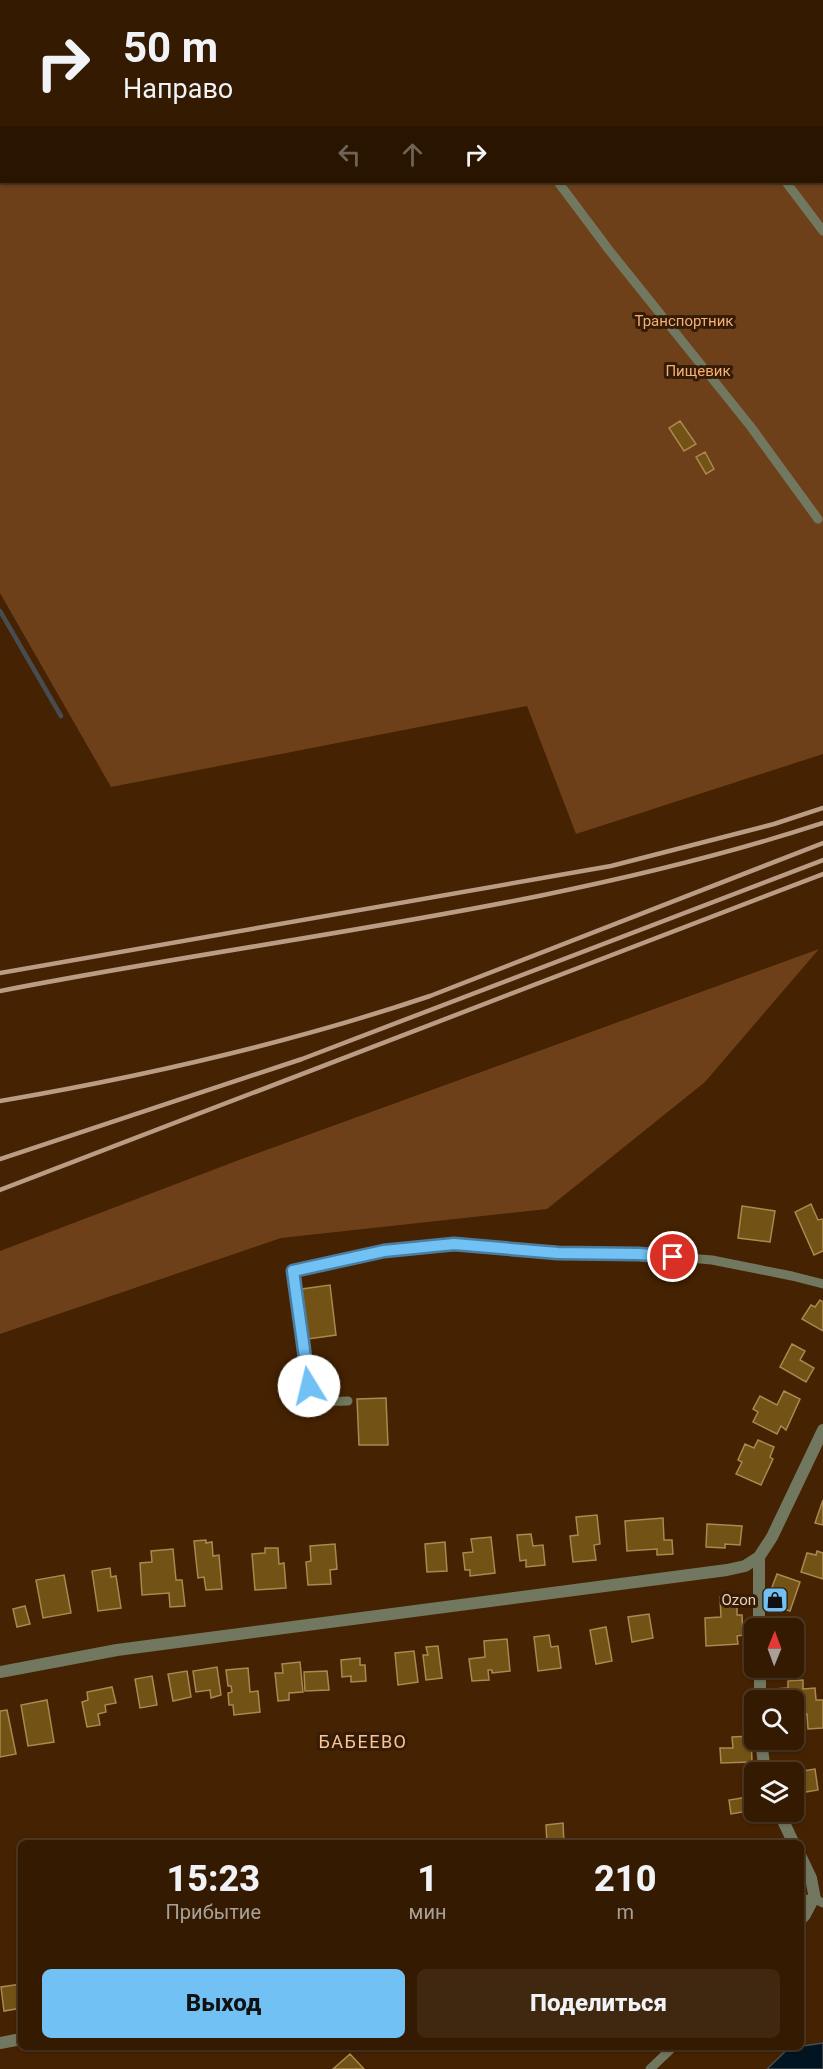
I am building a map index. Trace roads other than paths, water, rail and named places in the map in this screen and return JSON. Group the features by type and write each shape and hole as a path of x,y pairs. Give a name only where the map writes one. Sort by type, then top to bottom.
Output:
{"street":[{"path":"0,1672 117,1650 745,1566 759,1557 772,1537 823,1430"},
{"path":"759,1557 759,1618"},
{"path":"784,1822 792,1840"},
{"path":"804,1863 819,1901 804,1902"},
{"path":"0,2043 18,2040"}],"lane":[{"path":"559,183 609,250 751,427 818,519"},
{"path":"787,183 823,231"},
{"path":"348,1401 323,1401 314,1397 309,1386 293,1271 384,1251 454,1244 558,1253 639,1254 712,1260 823,1284"},
{"path":"804,1918 819,1901"},
{"path":"650,2069 670,2050"}],"water":[{"path":"823,2043 823,2069 767,2069 787,2050 804,2050 804,2046"}],"waterway":[{"path":"0,611 61,716"}],"railway":[{"path":"0,973 611,866 774,824 823,808"},
{"path":"0,991 518,900 722,853 823,823"},
{"path":"0,1101 109,1081 217,1057 377,1013 430,996 823,843"},
{"path":"0,1159 302,1059 823,860"},
{"path":"0,1190 823,874"}],"place":[{"name":"Ozon","path":"775,1600"}],"district":[{"name":"БАБЕЕВО","path":"363,1741"}],"park label":[{"name":"Транспортник","path":"684,321"},
{"name":"Пищевик","path":"698,371"}]}
